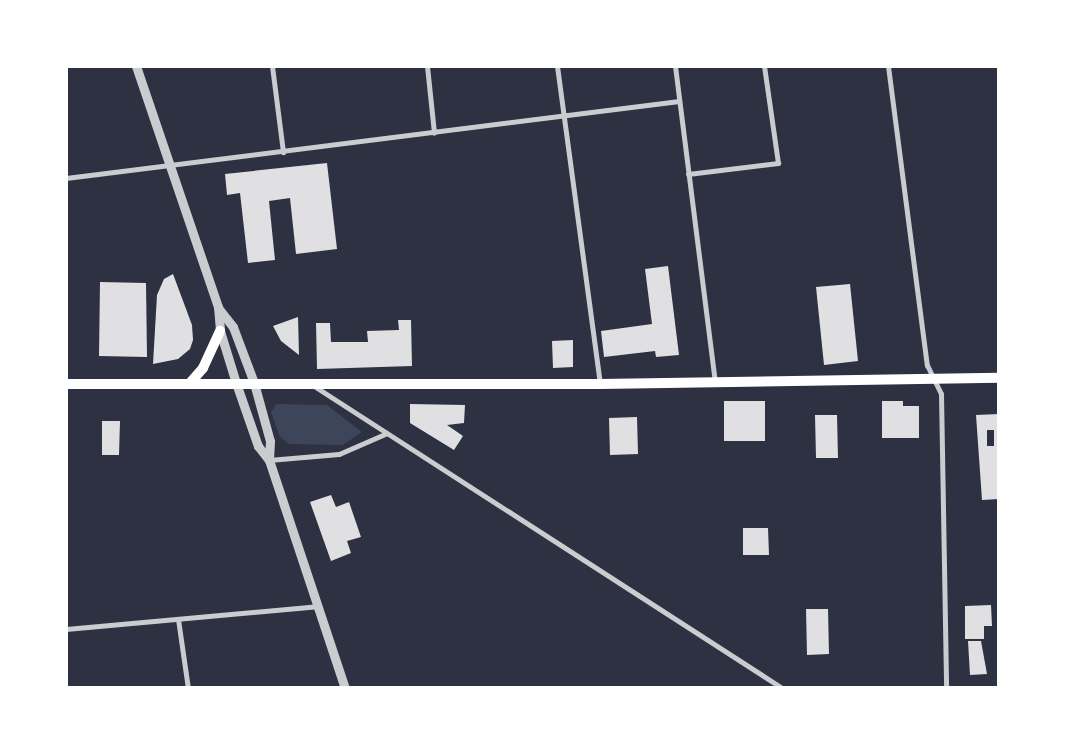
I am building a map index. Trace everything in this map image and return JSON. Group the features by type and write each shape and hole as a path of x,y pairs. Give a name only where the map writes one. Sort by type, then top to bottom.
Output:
{"main road":[{"path":"190,383 203,368 220,331"},
{"path":"66,384 254,383 314,386 716,383 999,378"}],"street":[{"path":"136,66 218,307 220,331 236,383 258,446 269,460 345,688"},
{"path":"272,66 283,152"},
{"path":"427,66 434,133"},
{"path":"558,66 563,117 600,384"},
{"path":"675,66 716,383"},
{"path":"688,174 778,164 764,66"},
{"path":"888,66 927,365 941,394 946,688"},
{"path":"66,178 679,101"},
{"path":"218,307 233,327 254,383 270,442 269,460"},
{"path":"314,386 782,688"},
{"path":"269,460 339,454 387,433"},
{"path":"66,629 317,606"},
{"path":"178,619 188,688"}],"shaded area":[{"path":"276,404 327,405 362,432 343,445 289,444 280,437 271,412"}],"building":[{"path":"327,163 337,249 296,254 290,198 269,201 275,260 248,263 240,193 227,195 225,174"},
{"path":"668,266 679,355 656,357 655,351 604,357 601,331 652,324 645,269"},
{"path":"173,274 192,325 193,340 190,349 178,359 153,364 157,295 164,279"},
{"path":"100,282 146,283 147,357 99,356"},
{"path":"850,284 858,361 824,365 816,287"},
{"path":"298,317 299,355 281,341 273,326"},
{"path":"398,320 411,320 412,366 317,369 316,323 330,323 331,342 368,342 367,331 399,330"},
{"path":"573,340 573,367 553,368 552,341"},
{"path":"724,401 765,401 765,441 724,441"},
{"path":"882,401 903,401 903,406 919,406 919,438 882,438"},
{"path":"410,404 465,405 464,423 447,425 463,436 454,450 410,423"},
{"path":"999,414 999,499 982,500 976,415","holes":["987,430 994,430 994,446 987,446"]},
{"path":"815,415 837,415 838,458 816,458"},
{"path":"637,417 638,454 610,455 609,418"},
{"path":"102,421 120,421 119,455 102,455"},
{"path":"331,495 336,507 349,502 361,537 347,541 351,553 331,561 310,502"},
{"path":"743,528 768,528 769,555 743,555"},
{"path":"991,605 992,626 984,626 984,639 965,639 965,606"},
{"path":"806,609 828,609 829,654 807,655"},
{"path":"968,641 981,641 987,674 970,675"}]}
